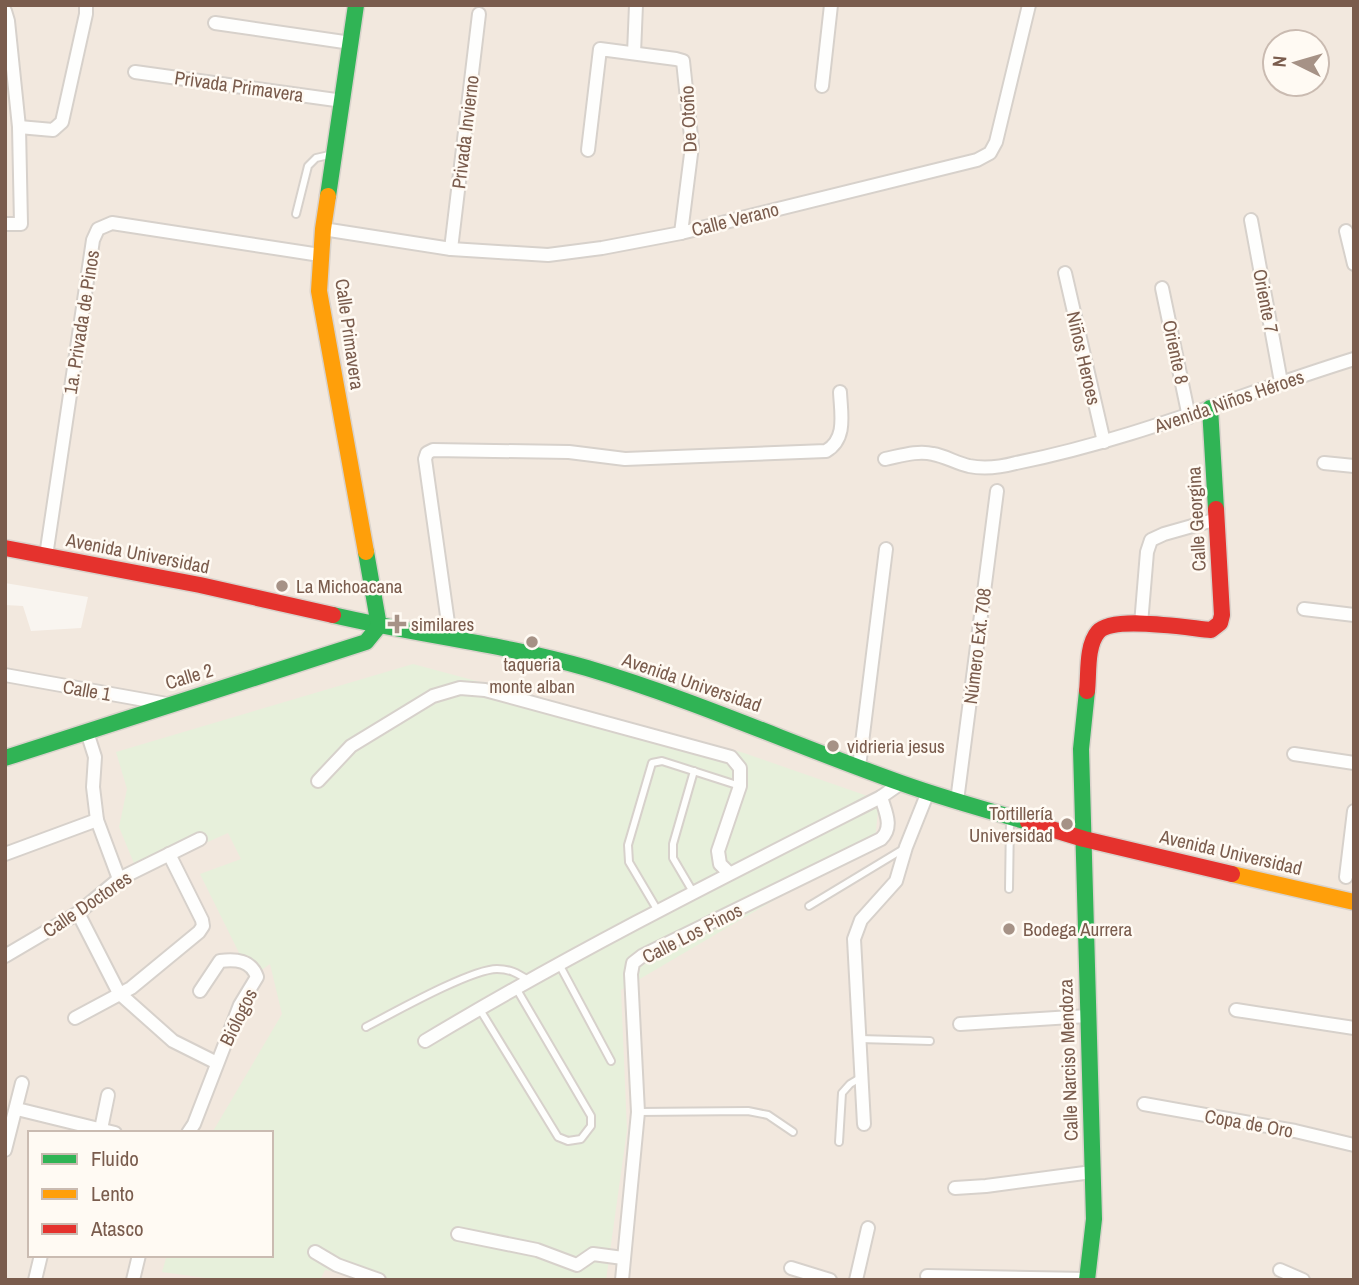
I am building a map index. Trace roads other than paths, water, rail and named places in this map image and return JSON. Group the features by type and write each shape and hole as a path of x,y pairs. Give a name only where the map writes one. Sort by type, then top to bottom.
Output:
{"street":[{"path":"19,127 53,130 62,122 86,5"},
{"name":"Calle Primavera","path":"356,5 323,229 319,291 379,625"},
{"path":"588,149 600,49 634,53 636,5"},
{"path":"822,86 831,5"},
{"name":"Calle Verano","path":"323,229 451,249 548,255 681,233 977,160 990,153 996,142 1029,5"},
{"name":"Privada Invierno","path":"451,249 479,14"},
{"path":"5,224 21,224 19,127 6,17"},
{"path":"215,23 351,43"},
{"name":"De Otoño","path":"634,53 683,61 692,146 681,233"},
{"name":"Privada Primavera","path":"135,72 343,101"},
{"name":"Oriente 7","path":"1251,220 1281,382"},
{"name":"1a. Privada de Pinos","path":"46,556 93,240 98,229 112,223 320,255"},
{"path":"1346,231 1354,264"},
{"name":"Niños Heroes","path":"1065,273 1104,442"},
{"name":"Oriente 8","path":"1162,288 1189,416"},
{"name":"Avenida Niños Héroes","path":"886,459 932,453 970,466 1016,464 1104,442 1189,416 1354,359"},
{"path":"450,637 425,459 427,453 433,450 569,452 625,459 826,451 835,446 841,434 840,392"},
{"name":"Calle Georgina","path":"1210,408 1222,615 1217,627"},
{"path":"1324,463 1354,466"},
{"name":"Número Ext. 708","path":"957,801 997,491"},
{"path":"1141,624 1147,551 1151,540 1217,519"},
{"name":"Avenida Universidad","path":"5,548 200,585 586,668 732,717 901,783 957,801 1084,838 1354,902"},
{"path":"859,767 886,549"},
{"path":"1304,609 1354,615"},
{"name":"Calle Narciso Mendoza","path":"1087,1280 1094,1219 1081,749 1094,639 1097,633 1115,623 1202,629 1217,627"},
{"name":"Calle 2","path":"5,758 356,647 366,642 379,625"},
{"name":"Calle 1","path":"5,675 169,704"},
{"path":"318,781 351,746 433,696 460,688 485,690 732,757 740,768 740,786 718,851 720,864 729,873"},
{"path":"87,732 95,757 93,787 97,820 120,879"},
{"path":"1294,754 1354,763"},
{"path":"425,1041 559,964 729,873 881,797 901,783"},
{"path":"864,1124 854,939 862,920 896,881 928,792"},
{"name":"Calle Los Pinos","path":"622,1280 638,1112 631,974 633,963 642,956 881,839 886,835 889,825 881,797"},
{"path":"1346,877 1354,811"},
{"path":"5,854 97,820"},
{"name":"Calle Doctores","path":"5,956 78,913 120,879 200,839"},
{"path":"75,1018 131,988 203,926 169,854"},
{"path":"78,913 119,993 173,1041 217,1063"},
{"name":"Biólogos","path":"189,1131 240,1005 257,977 254,968 238,959 220,961 200,991"},
{"path":"1236,1010 1354,1028"},
{"path":"960,1024 1087,1016"},
{"path":"5,1150 22,1083"},
{"path":"101,1129 108,1095"},
{"name":"Copa de Oro","path":"1144,1104 1294,1131 1354,1145"},
{"path":"16,1109 75,1128 108,1131"},
{"path":"955,1188 1092,1172"},
{"path":"856,1280 868,1228"},
{"path":"458,1234 537,1250 576,1265 593,1254 623,1258"},
{"path":"315,1252 337,1265 379,1280"},
{"path":"34,1280 40,1257"},
{"path":"132,1280 138,1257"},
{"path":"790,1268 830,1280"},
{"path":"1280,1270 1303,1280"},
{"path":"927,1276 1087,1280"}],"lane":[{"path":"296,214 308,166 316,158 335,154"},
{"path":"658,911 629,862 628,845 652,763 662,761 740,786"},
{"path":"693,892 673,858 673,844 694,771"},
{"path":"1009,889 1010,817"},
{"path":"809,905 906,847"},
{"path":"559,964 611,1061"},
{"path":"366,1027 475,974 495,968 512,970 529,981"},
{"path":"479,1009 558,1137 568,1141 581,1139 591,1126 591,1116 516,989"},
{"path":"860,1039 930,1041"},
{"path":"839,1142 842,1093 862,1077"},
{"path":"638,1112 748,1111 768,1115 793,1132"}],"place":[{"name":"La Michoacana","path":"282,586"},
{"name":"similares","path":"397,624"},
{"name":"taqueria monte alban","path":"532,642"},
{"name":"vidrieria jesus","path":"833,746"},
{"name":"Tortillería Universidad","path":"1067,824"},
{"name":"Bodega Aurrera","path":"1009,929"}]}
